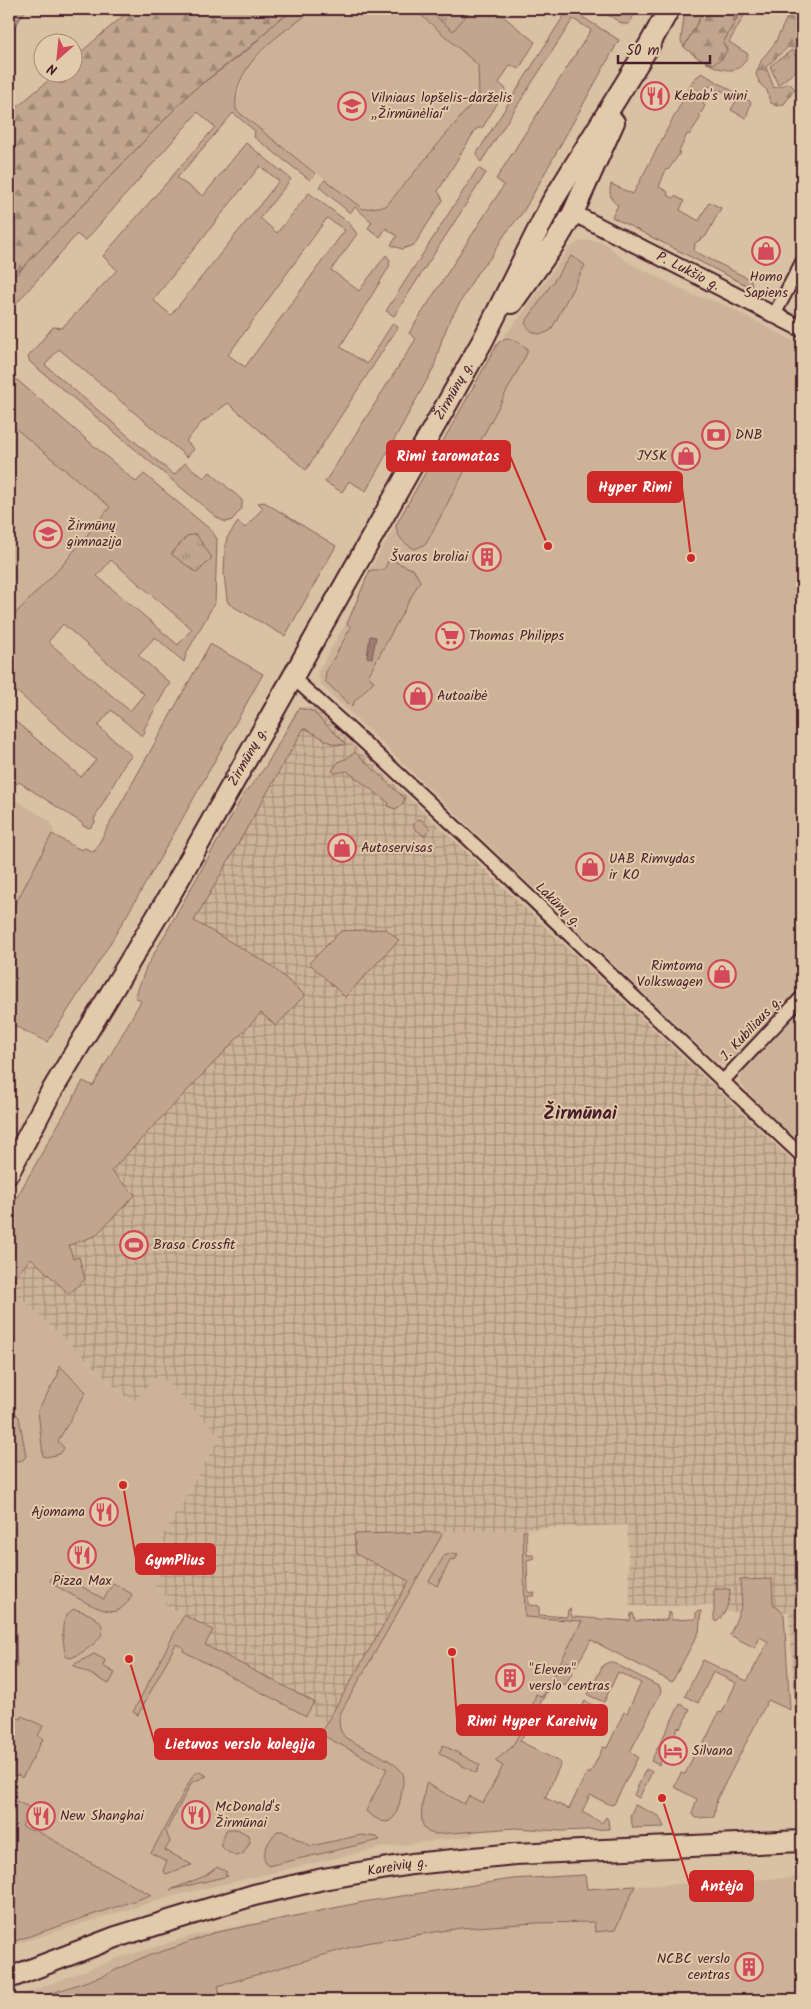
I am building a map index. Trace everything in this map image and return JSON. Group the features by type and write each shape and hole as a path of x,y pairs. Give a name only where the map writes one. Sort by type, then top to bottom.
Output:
{"main road":[{"name":"Žirmūnų g.","path":"9,1172 50,1094 171,893 483,340 552,202 648,47 669,9"},
{"name":"Žirmūnų g.","path":"483,340 552,248 573,212 648,47"},
{"path":"552,202 573,212"},
{"name":"Kareivių g.","path":"9,1978 116,1937 254,1895 360,1872 412,1864 515,1854 802,1841"}],"street":[{"name":"P. Lukšio g.","path":"573,212 802,329"},
{"path":"774,315 802,262"},
{"name":"Lakūnų g.","path":"292,677 427,800 802,1156"},
{"name":"J. Kubiliaus g.","path":"722,1082 802,997"}],"shaded area":[{"name":"Vilniaus lopšelis-darželis „Žirmūnėliai“","path":"316,9 414,9 478,65 479,95 386,206 363,209 235,110 235,103 247,68 277,35"},
{"path":"592,240 605,243 626,261 693,295 719,302 802,345 802,985 724,1064 715,1061 321,685 318,676 318,672 347,621 370,570 498,343 520,317 569,248 581,241"},
{"name":"Žirmūnų gimnazija","path":"9,423 110,507 61,567 9,620"},
{"path":"370,636 376,637 372,658 367,657"},
{"path":"314,708 802,1170 802,1825 789,1612 716,1612 716,1605 630,1606 627,1525 439,1532 328,1723 171,1640 184,1615 164,1604 168,1596 161,1592 160,1595 157,1594 160,1589 155,1586 169,1546 160,1541 220,1436 162,1377 154,1379 132,1403 9,1287 31,1258 69,1293 84,1279 79,1258 73,1259 69,1245 95,1236 110,1171 261,1013 269,964 194,921 243,796 266,766 297,709"},
{"path":"9,796 50,821 54,831 9,916"},
{"path":"802,1009 802,1144 756,1101 740,1083 744,1070"},
{"path":"9,1287 131,1403 154,1379 162,1376 220,1436 160,1541 169,1546 158,1593 161,1592 169,1596 164,1605 184,1615 439,1532 524,1528 528,1616 586,1620 472,1836 379,1848 165,1898 9,1946 9,1325 12,1321 9,1317"},
{"path":"585,1875 587,1889 802,1877 802,2000 222,2000 220,1994 199,2000 14,2000 24,1994 115,1959 198,1934 363,1902 512,1879"}],"green space":[{"path":"9,9 26,9 9,37"},
{"path":"131,9 299,9 278,20 251,46 191,92 9,282 9,114 46,82 82,82 82,51"},
{"path":"299,9 316,9 275,38 250,64 242,78 237,93 236,110 316,174 310,180 254,137 255,131 233,113 177,178 203,196 246,143 291,179 260,218 277,233 309,193 349,223 357,234 331,270 359,291 386,255 390,260 389,267 340,347 367,364 393,323 398,327 306,470 228,403 201,423 186,441 194,449 187,457 59,349 45,365 174,475 185,463 204,478 210,472 242,500 242,508 232,520 226,522 219,519 30,362 28,357 53,327 62,328 117,270 103,256 215,127 198,112 85,241 77,234 9,312 9,282 191,92 251,47 278,20","holes":["260,166 279,181 171,315 153,300","327,218 345,230 245,367 228,355"]},
{"path":"414,9 494,9 535,42 519,69 510,65 499,83 506,89 483,127 476,129 438,191 443,200 414,245 402,249 391,245 397,236 386,228 380,237 368,228 372,222 355,207 350,213 319,187 325,180 363,209 386,206 479,95 478,65"},
{"path":"432,9 467,9 470,11 453,31 430,12"},
{"path":"598,9 637,9 629,24 623,24"},
{"path":"685,9 705,9 684,47 681,41"},
{"path":"705,9 742,9 723,43 727,50 722,59 713,64 698,58 684,47"},
{"path":"742,9 748,9 729,42 748,54 745,61 736,69 730,70 718,68 705,62 713,64 727,50 723,43"},
{"path":"791,9 802,9 802,49 788,47 766,67 774,88 789,83 795,89 784,104 776,106 770,102 767,90 760,84 756,74 762,59 775,43"},
{"path":"572,12 619,40 523,212 505,234 491,257 477,273 450,320 434,367 366,491 349,481 342,492 325,482 416,339 409,333 504,185 496,179 591,30 573,19 481,162 477,157 477,153 563,17"},
{"path":"792,50 802,66 778,85 770,66"},
{"path":"702,73 751,102 746,118 731,110 736,101 727,96 728,94 709,86 702,97 706,100 699,116 701,117 689,135 687,134 680,153 668,170 666,169 659,187 668,192 667,195 673,198 675,196 684,201 680,210 699,221 709,202 721,208 706,236 695,243 694,251 751,280 752,288 612,217 618,205 611,196 611,184 633,194 694,79"},
{"path":"478,168 486,173 394,316 386,311"},
{"path":"571,256 585,265 551,330 540,334 533,332 525,323"},
{"path":"506,338 514,340 527,348 527,353 426,544 415,549 402,540 396,525 498,343"},
{"path":"9,373 136,482 144,474 212,531 217,539 215,602 186,654 184,662 155,637 138,655 171,684 166,689 144,729 145,732 142,736 111,710 98,726 132,756 127,760 94,819 95,823 90,828 83,826 82,823 19,782 17,784 9,779 9,716 81,777 96,760 15,690 9,697 9,620 61,567 110,507 9,423","holes":["111,560 192,629 178,645 97,576","63,624 144,694 130,711 48,642"]},
{"path":"264,502 336,546 285,636 229,604 227,600 224,573 227,538 238,522 245,528 263,508 258,503"},
{"path":"196,534 212,558 197,573 171,554 187,536"},
{"path":"389,559 414,570 420,581 368,676 374,681 354,702 352,707 325,681 326,672 351,627 347,624 370,570 384,570"},
{"path":"210,644 263,674 105,952 47,1042 9,1023 9,916 52,834 81,850 85,848 94,852"},
{"path":"299,708 312,711 345,743 344,745 333,744 304,728 194,921 269,964 305,995 276,1026 261,1013 111,1171 135,1195 95,1236 69,1245 73,1259 79,1257 85,1279 69,1294 31,1258 9,1285 9,1211 83,1081 93,1086 141,1001 135,997 146,968 243,796 266,766"},
{"path":"355,752 405,799 401,806 395,809 388,806 389,803 347,771 335,773 332,771 339,761 346,759"},
{"path":"418,819 422,820 430,829 424,836 414,828 414,823"},
{"path":"386,929 399,940 345,997 309,963 341,931"},
{"path":"59,1365 86,1392 58,1441 64,1448 60,1454 46,1457 43,1456 38,1410 58,1375"},
{"path":"9,1407 19,1417 26,1456 23,1460 9,1462"},
{"path":"9,1501 12,1508 17,1667 9,1667"},
{"path":"526,1530 527,1555 533,1555 535,1558 527,1560 528,1592 535,1593 534,1596 528,1596 528,1605 539,1606 539,1615 567,1617 568,1610 570,1609 572,1617 630,1621 631,1614 633,1613 635,1621 667,1620 668,1612 671,1613 671,1620 696,1619 696,1612 701,1611 699,1632 672,1682 591,1640 576,1666 566,1661 563,1666 573,1671 565,1685 553,1679 520,1741 561,1763 545,1798 569,1809 587,1772 590,1774 603,1747 607,1748 624,1712 627,1713 641,1683 618,1672 604,1702 588,1695 603,1665 612,1662 660,1687 661,1692 630,1752 638,1757 614,1804 611,1805 590,1795 582,1812 602,1823 606,1817 609,1829 560,1831 515,1828 430,1833 422,1823 422,1806 426,1783 464,1804 469,1796 483,1803 503,1766 495,1761 512,1747 529,1716 536,1694 542,1697 582,1621 525,1617 523,1531"},
{"path":"439,1532 442,1535 340,1716 340,1729 346,1738 396,1765 404,1777 398,1808 391,1820 386,1822 379,1820 366,1811 387,1769 320,1734 409,1581 356,1554 354,1534"},
{"path":"452,1553 458,1554 455,1560 451,1559 437,1586 429,1581 444,1556"},
{"path":"55,1572 104,1599 113,1583 132,1594 126,1604 119,1610 103,1610 54,1585 50,1581"},
{"path":"772,1579 773,1604 784,1614 790,1710 768,1700 717,1799 714,1817 695,1818 692,1813 697,1799 674,1787 681,1773 685,1774 698,1747 701,1749 719,1712 722,1713 736,1683 713,1672 698,1703 685,1696 703,1660 747,1681 768,1642 760,1637 755,1648 730,1635 742,1605 740,1580"},
{"path":"714,1589 730,1589 727,1607 716,1622 714,1620"},
{"path":"74,1609 89,1614 96,1619 101,1624 102,1633 90,1647 70,1658 65,1656 63,1624 65,1618"},
{"path":"184,1615 213,1630 205,1645 314,1702 306,1716 183,1651 184,1648 176,1644 138,1715 133,1712"},
{"path":"94,1654 105,1660 103,1666 115,1673 109,1684 73,1665"},
{"path":"585,1701 596,1707 587,1728 583,1726 580,1733 571,1729"},
{"path":"680,1704 690,1709 681,1728 678,1727 659,1765 651,1761"},
{"path":"13,1716 21,1719 22,1716 43,1726 38,1736 43,1739 22,1778 18,1775 13,1776"},
{"path":"443,1745 480,1765 476,1773 439,1753"},
{"path":"646,1769 652,1772 639,1798 634,1795"},
{"path":"198,1771 207,1776 192,1782 166,1831 170,1842 165,1850 192,1865 166,1874 163,1871 167,1861 151,1853 192,1777"},
{"path":"14,1800 31,1808 22,1826 32,1831 33,1829 69,1851 151,1895 15,1941 9,1941 9,1816 14,1808"},
{"path":"635,1805 659,1816 664,1827 633,1828 630,1816"},
{"path":"227,1829 237,1829 248,1835 250,1842 243,1854 236,1856 223,1848 221,1843"},
{"path":"277,1831 282,1831 311,1846 361,1835 377,1837 380,1840 268,1866 264,1857 266,1848"},
{"path":"217,1867 227,1872 225,1875 228,1876 170,1890 205,1876"},
{"path":"585,1875 587,1889 635,1886 615,1930 595,1932 594,1922 536,1923 461,1928 365,1943 218,1986 220,1994 199,2000 32,2000 105,1975 144,1957 213,1933 363,1902 512,1879"}],"place":[{"name":"Kebab's wini","path":"655,96"},
{"name":"Vilniaus lopšelis-darželis „Žirmūnėliai“","path":"352,106"},
{"name":"Homo Sapiens","path":"766,251"},
{"name":"DNB","path":"716,435"},
{"name":"JYSK","path":"686,456"},
{"name":"Žirmūnų gimnazija","path":"48,534"},
{"name":"Rimi taromatas","path":"548,546"},
{"name":"Švaros broliai","path":"487,557"},
{"name":"Hyper Rimi","path":"691,558"},
{"name":"Thomas Philipps","path":"450,636"},
{"name":"Autoaibė","path":"418,696"},
{"name":"Autoservisas","path":"342,848"},
{"name":"UAB Rimvydas ir KO","path":"590,867"},
{"name":"Rimtoma Volkswagen","path":"722,974"},
{"name":"Brasa Crossfit","path":"134,1245"},
{"name":"GymPlius","path":"123,1485"},
{"name":"Ajomama","path":"104,1512"},
{"name":"Pizza Max","path":"82,1555"},
{"name":"Rimi Hyper Kareivių","path":"452,1652"},
{"name":"Lietuvos verslo kolegija","path":"129,1659"},
{"name":"\"Eleven\" verslo centras","path":"510,1678"},
{"name":"Silvana","path":"673,1751"},
{"name":"Antėja","path":"662,1798"},
{"name":"McDonald's Žirmūnai","path":"196,1815"},
{"name":"New Shanghai","path":"41,1816"},
{"name":"NCBC verslo centras","path":"749,1967"}],"district":[{"name":"Žirmūnai","path":"580,1114"}]}
